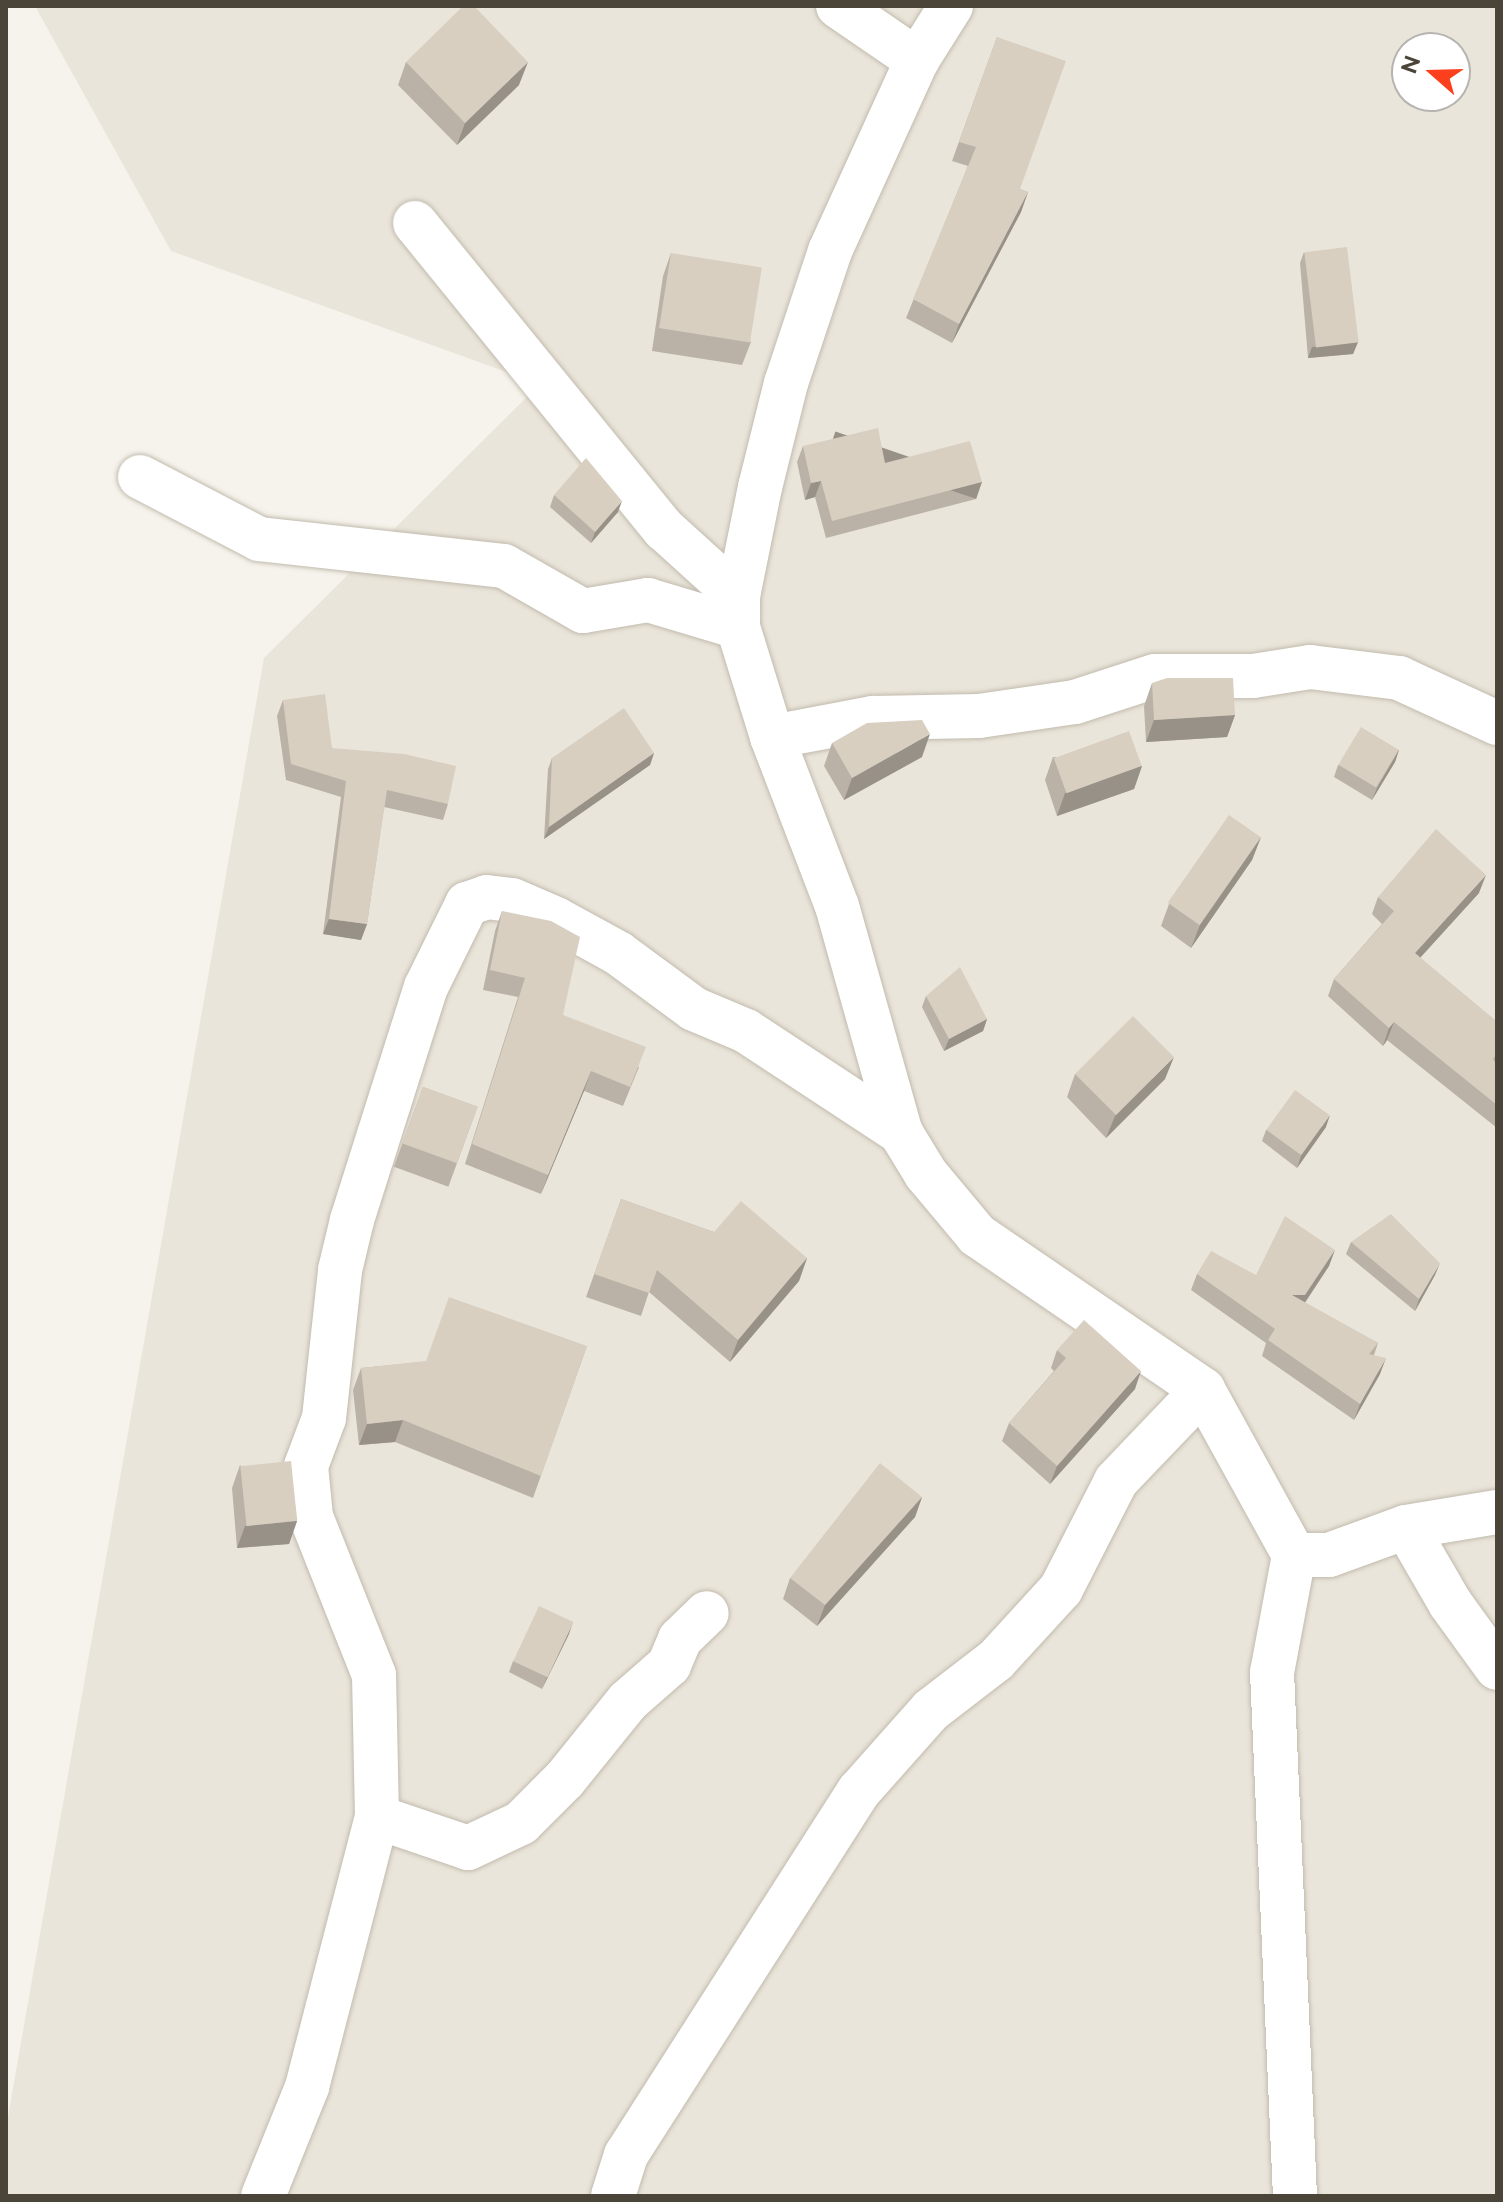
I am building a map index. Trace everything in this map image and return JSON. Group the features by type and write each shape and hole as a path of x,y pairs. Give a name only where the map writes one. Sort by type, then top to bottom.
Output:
{"street":[{"path":"838,6 917,60"},
{"path":"738,612 786,383 830,251 917,60 951,6"},
{"path":"415,223 664,529 738,612 772,737 837,906 901,1133 926,1174 977,1235 1203,1390 1294,1555 1272,1672 1295,2196"},
{"path":"140,477 259,539 504,566 583,611 648,600 738,612"},
{"path":"772,737 873,718 979,716 1075,702 1155,676 1253,676 1310,667 1399,678 1497,723"},
{"path":"263,2196 307,2087 377,1817 374,1675 311,1517 306,1466 324,1418 340,1270 352,1220 426,987 467,904 487,897 512,900 556,919 618,953 694,1009 746,1031 901,1133"},
{"path":"613,2196 626,2155 859,1791 920,1721 996,1660 1061,1589 1116,1481 1203,1390"},
{"path":"1294,1555 1329,1555 1406,1527 1497,1512"},
{"path":"1406,1527 1497,1668"},
{"path":"377,1817 468,1848 521,1823 575,1767 628,1701 669,1665 680,1639 707,1613"}],"shaded area":[{"path":"35,6 1497,6 1497,2196 6,2196 6,2128 264,658 540,384 171,251"}],"building":[{"path":"463,6 474,6 528,62 465,123 406,62"},
{"path":"997,37 1066,61 1020,189 1028,192 959,324 913,299 976,147 959,142"},
{"path":"1347,247 1359,342 1316,348 1304,252"},
{"path":"671,253 762,267 750,342 659,328"},
{"path":"878,428 885,463 970,441 982,482 832,521 821,481 811,483 803,446"},
{"path":"586,458 622,501 595,532 554,495"},
{"path":"1167,678 1233,678 1235,715 1154,720 1152,683"},
{"path":"325,694 332,748 404,754 456,766 448,804 387,790 367,924 329,919 346,781 291,764 283,700"},
{"path":"624,708 654,753 549,827 552,758"},
{"path":"922,720 930,734 852,778 832,743 867,723"},
{"path":"1361,727 1399,750 1376,787 1338,765"},
{"path":"1129,731 1142,766 1066,793 1054,758"},
{"path":"1229,815 1261,837 1200,925 1168,903"},
{"path":"1436,829 1486,875 1415,953 1497,1022 1497,1054 1493,1059 1497,1065 1497,1105 1394,1022 1389,1028 1334,979 1394,911 1378,897"},
{"path":"502,911 551,921 580,937 563,1015 646,1047 630,1087 591,1071 548,1175 472,1144 525,978 490,970"},
{"path":"960,967 987,1019 949,1039 926,996"},
{"path":"1133,1016 1174,1057 1116,1115 1075,1074"},
{"path":"423,1087 478,1107 457,1163 402,1143"},
{"path":"1295,1090 1330,1115 1301,1155 1266,1130"},
{"path":"621,1199 714,1232 741,1201 807,1258 738,1340 657,1270 649,1293 594,1274"},
{"path":"1391,1214 1440,1263 1419,1299 1351,1242"},
{"path":"1285,1216 1335,1250 1305,1295 1292,1295 1378,1343 1369,1354 1386,1358 1360,1404 1268,1340 1275,1329 1197,1274 1211,1251 1256,1275"},
{"path":"449,1297 587,1346 541,1476 403,1420 367,1424 361,1368 426,1361"},
{"path":"1084,1320 1141,1371 1057,1466 1009,1423 1066,1358 1057,1350"},
{"path":"291,1461 297,1521 247,1526 240,1466"},
{"path":"880,1463 922,1497 825,1605 790,1578"},
{"path":"539,1606 573,1622 548,1677 513,1661"}]}
